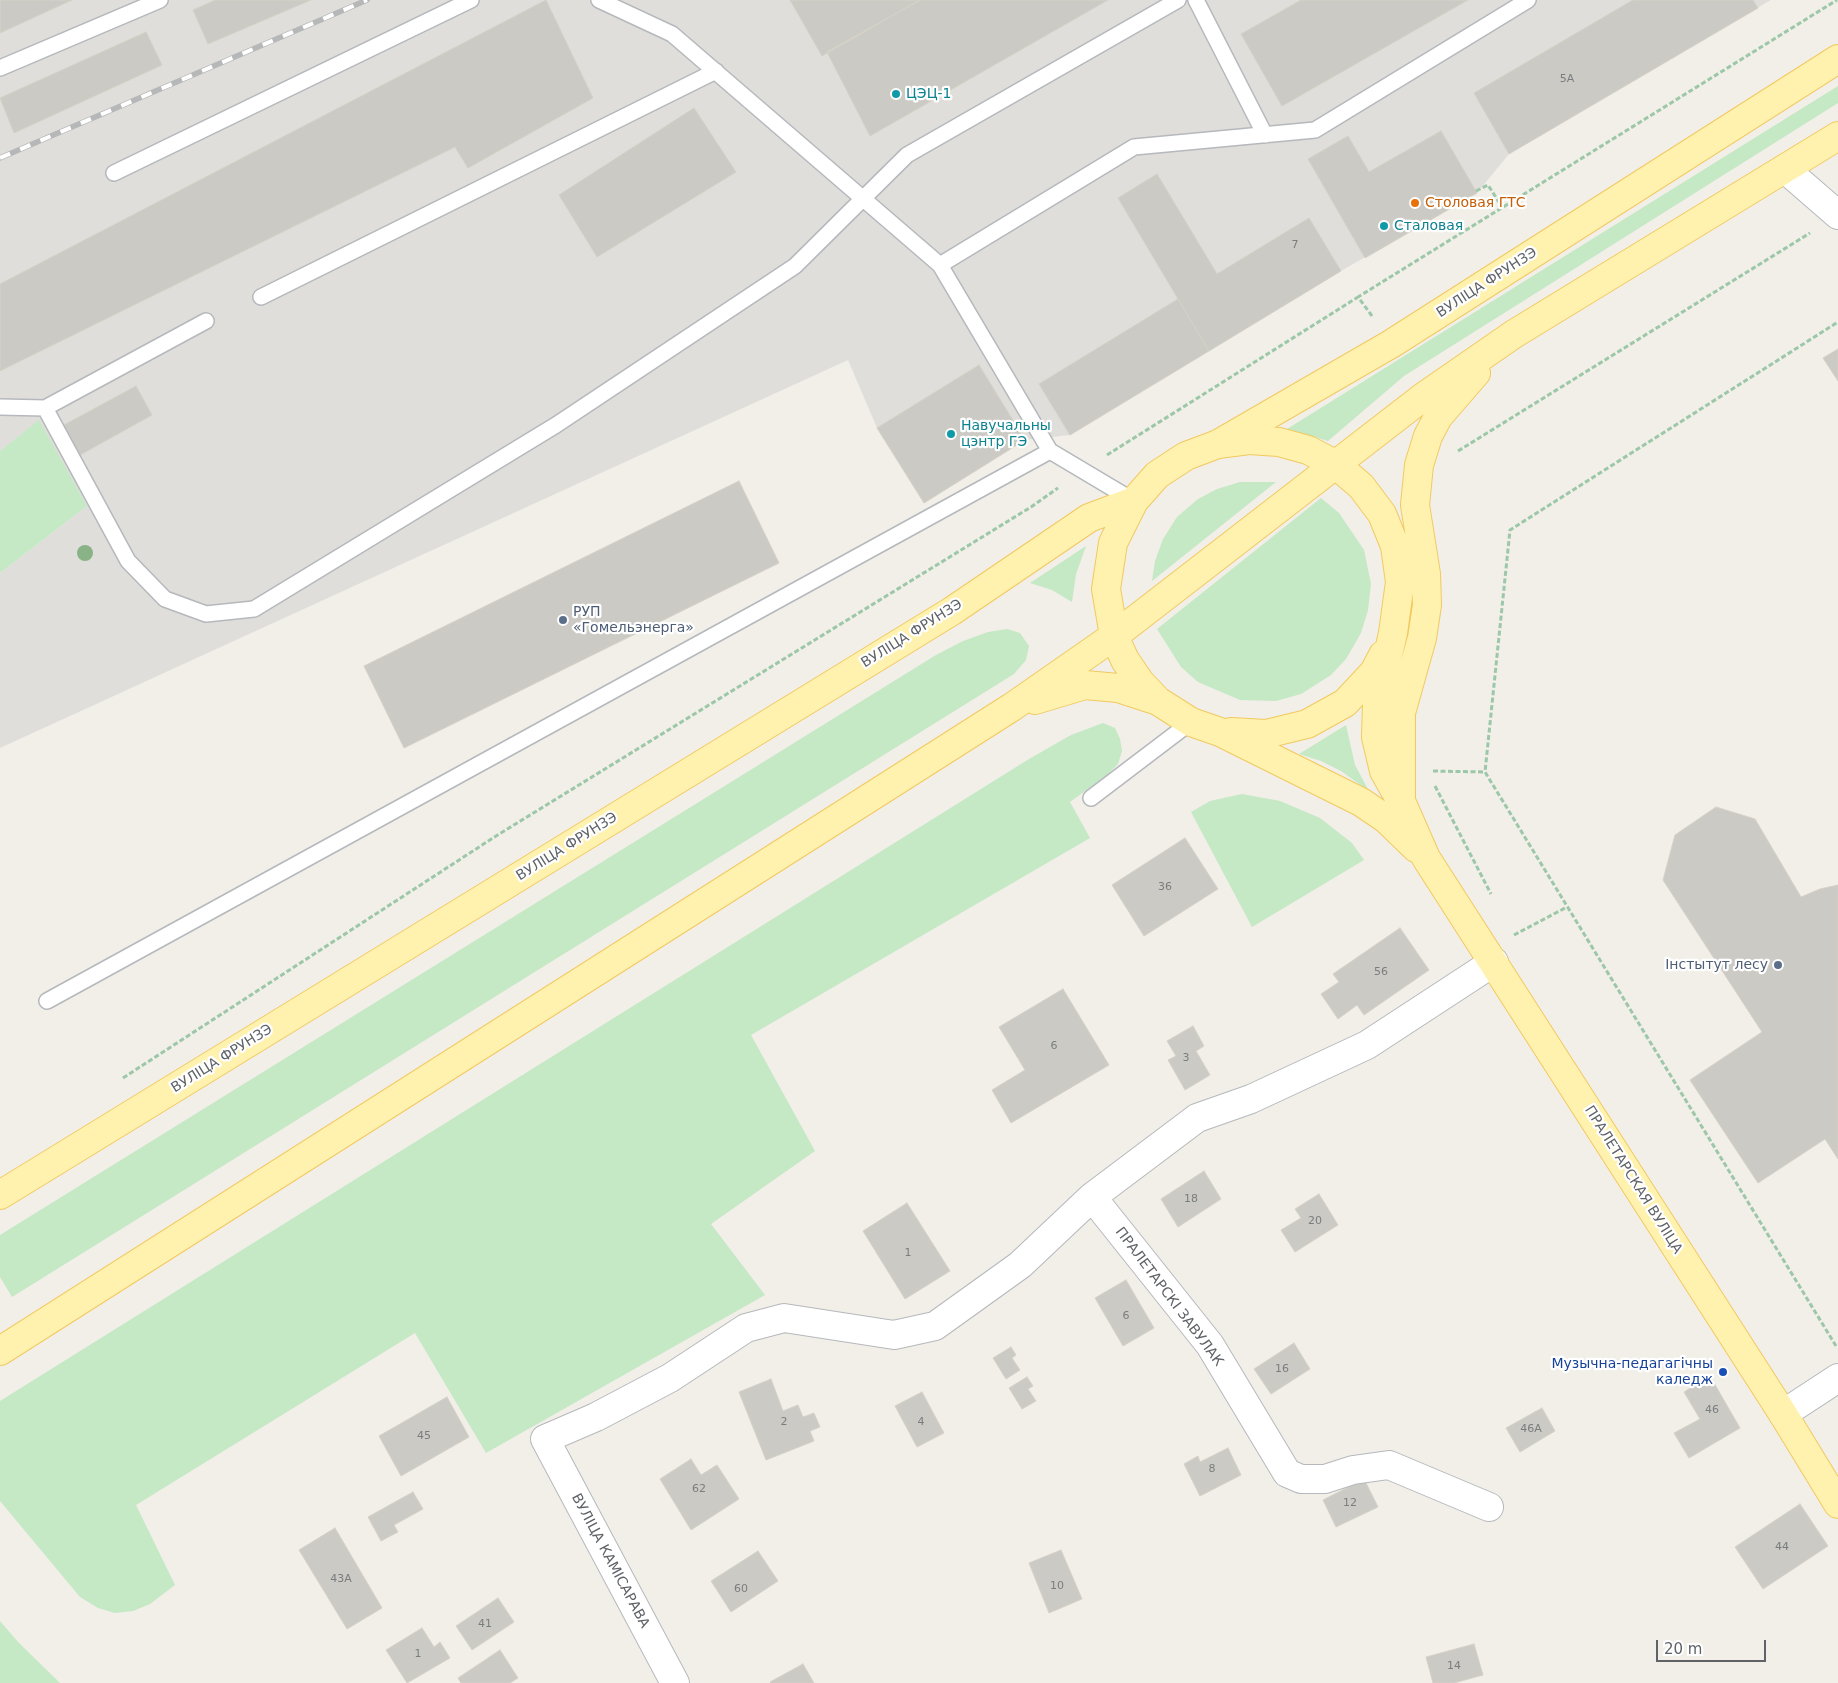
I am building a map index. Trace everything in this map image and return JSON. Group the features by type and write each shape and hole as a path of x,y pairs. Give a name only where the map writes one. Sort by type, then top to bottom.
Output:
{"main road":[{"name":"ВУЛІЦА ФРУНЗЭ","path":"1158,701 1135,675 1125,660 1114,636 1106,589 1113,543 1134,501 1157,475 1186,456 1218,444 1391,344 1838,59"},
{"path":"0,1351 1012,707 1114,636 1423,397 1514,334 1838,136"},
{"path":"1401,801 1401,713 1422,638 1427,605 1426,574 1414,505 1419,465 1428,436 1438,417 1514,334"},
{"path":"1012,707 1085,685 1118,688 1158,701 1191,722 1220,732 1266,734 1307,724 1345,703 1374,672 1393,633 1400,582 1395,546 1376,507 1361,486 1335,464 1308,450 1279,442 1249,440 1218,444"},
{"name":"ВУЛІЦА ФРУНЗЭ","path":"0,1195 952,610 1089,518 1134,501"},
{"name":"ПРАЛЕТАРСКАЯ ВУЛІЦА","path":"1393,633 1377,704 1376,737 1384,770 1401,801 1426,858 1783,1414 1838,1504"},
{"name":"ПРАЛЕТАРСКАЯ ВУЛІЦА","path":"1220,732 1361,802 1386,819 1426,858"}],"street":[{"path":"1785,169 1838,215"},
{"path":"1092,1197 1197,1118 1251,1099 1366,1045 1494,962"},
{"name":"ВУЛІЦА КАМІСАРАВА","path":"674,1683 545,1439 596,1416 670,1378 746,1328 784,1318 894,1335 935,1326 1020,1265 1092,1197"},
{"name":"ПРАЛЕТАРСКІ ЗАВУЛАК","path":"1092,1197 1210,1345 1287,1473 1301,1479 1325,1479 1353,1470 1389,1465 1489,1507"},
{"path":"1783,1414 1838,1378"}],"lane":[{"path":"0,68 160,0"},
{"path":"114,173 471,0"},
{"path":"600,0 672,34 940,265 1050,451 1134,501"},
{"path":"45,408 128,562 165,599 206,614 254,610 556,426 795,266 907,155 1178,0"},
{"path":"1196,0 1265,135"},
{"path":"940,265 1134,147 1316,130 1528,0"},
{"path":"261,296 716,71"},
{"path":"0,407 45,408 206,321"},
{"path":"47,1001 1050,451"},
{"path":"1091,798 1191,722"}],"path":[{"path":"1476,191 1488,185 1502,207"},
{"path":"1450,458 1466,446 1813,231"},
{"path":"116,1082 496,836 1031,507 1082,470 1358,297"},
{"path":"1838,322 1510,530 1485,772 1838,1349"},
{"path":"1485,772 1427,770 1495,901"},
{"path":"1508,927 1513,936 1567,906"}],"shaded area":[{"path":"0,0 1771,0 1509,154 1477,193 1341,271 1070,435 1025,440 924,503 877,428 848,360 0,748 0,573 87,506 39,421 0,451"}],"green space":[{"path":"1838,86 1838,103 1404,376 1328,441 1287,429"},
{"path":"39,420 87,506 0,573 0,451"},
{"path":"1240,482 1276,482 1152,581 1155,561 1163,539 1177,517 1198,499 1217,489"},
{"path":"1321,498 1339,513 1364,550 1371,584 1368,610 1361,633 1346,659 1331,675 1301,694 1276,701 1240,700 1198,682 1181,667 1157,629"},
{"path":"1086,546 1076,574 1072,602 1052,590 1030,583"},
{"path":"1007,629 1020,633 1029,646 1026,660 1014,674 12,1297 0,1277 0,1235 936,655 963,641 988,632"},
{"path":"1103,723 1115,728 1120,739 1122,751 1118,764 1107,775 1070,802 1090,838 751,1035 815,1151 711,1224 765,1295 486,1453 415,1333 136,1505 175,1585 150,1604 133,1611 115,1613 98,1608 80,1597 0,1501 0,1401 1029,759 1071,735"},
{"path":"1346,725 1355,765 1369,791 1341,771 1321,761 1299,754"},
{"path":"1242,794 1280,801 1320,818 1352,843 1364,860 1252,927 1191,812 1210,801"},
{"path":"0,1621 18,1642 60,1683 0,1683"}],"building":[{"path":"0,0 72,0 0,33"},
{"path":"215,0 311,0 208,44 193,10"},
{"path":"546,0 593,98 468,168 455,147 0,371 0,284"},
{"path":"790,0 920,0 822,56"},
{"name":"ЦЭЦ-1","path":"920,0 1108,0 870,136 827,52"},
{"path":"1301,0 1468,0 1282,106 1241,34"},
{"path":"1633,0 1753,0 1758,8 1509,154 1474,93"},
{"path":"146,32 162,65 14,133 0,98"},
{"path":"694,108 736,172 597,257 559,195"},
{"name":"Сталовая","path":"1441,131 1477,193 1365,258 1308,159 1348,136 1369,172"},
{"path":"1157,174 1217,274 1309,218 1341,271 1209,351 1118,198"},
{"path":"1178,299 1209,351 1070,435 1039,384"},
{"path":"1838,349 1838,381 1823,358"},
{"name":"Навучальны цэнтр ГЭ","path":"979,365 1025,440 924,503 877,428"},
{"path":"136,386 152,415 80,455 64,425"},
{"name":"РУП «Гомельэнерга»","path":"739,481 779,563 404,748 364,666"},
{"name":"Інстытут лесу","path":"1716,807 1755,819 1801,897 1820,889 1838,885 1838,1159 1825,1139 1758,1183 1690,1080 1762,1032 1663,880 1675,835"},
{"path":"1185,838 1218,889 1144,936 1112,885"},
{"path":"1400,928 1429,970 1364,1015 1357,1005 1338,1019 1321,994 1339,982 1333,974"},
{"path":"1063,989 1109,1065 1011,1123 992,1090 1025,1070 999,1027"},
{"path":"1193,1026 1204,1046 1196,1051 1210,1075 1185,1090 1168,1060 1176,1056 1167,1041"},
{"path":"1204,1171 1221,1199 1178,1227 1161,1199"},
{"path":"1319,1194 1338,1225 1295,1252 1281,1230 1301,1218 1295,1209"},
{"path":"907,1203 950,1271 905,1299 863,1231"},
{"path":"1126,1280 1154,1328 1123,1346 1095,1298"},
{"path":"1294,1343 1310,1369 1271,1394 1254,1369"},
{"path":"1011,1347 1016,1355 1012,1358 1020,1370 1006,1379 993,1358"},
{"path":"1710,1376 1740,1428 1689,1458 1674,1433 1700,1419 1684,1392"},
{"path":"1027,1377 1033,1386 1028,1389 1036,1401 1022,1409 1009,1388"},
{"path":"771,1379 783,1411 798,1405 803,1417 814,1413 820,1427 810,1431 814,1441 766,1460 739,1392"},
{"path":"922,1392 944,1433 917,1447 895,1406"},
{"path":"447,1397 469,1437 401,1476 379,1436"},
{"path":"1542,1408 1555,1431 1520,1452 1506,1428"},
{"path":"1228,1448 1241,1475 1200,1496 1184,1464 1198,1456 1200,1462"},
{"path":"691,1459 701,1475 717,1465 739,1499 691,1530 660,1479"},
{"path":"1364,1479 1378,1507 1336,1527 1323,1500"},
{"path":"413,1492 423,1509 394,1525 398,1532 381,1541 368,1517"},
{"path":"1800,1504 1828,1546 1763,1589 1735,1547"},
{"path":"335,1528 382,1608 347,1629 299,1550"},
{"path":"1061,1550 1082,1599 1049,1613 1029,1563"},
{"path":"758,1551 778,1581 731,1612 711,1581"},
{"path":"498,1598 514,1622 472,1650 456,1626"},
{"path":"422,1628 434,1647 440,1642 450,1658 407,1683 386,1650"},
{"path":"1474,1644 1483,1675 1454,1683 1433,1683 1426,1657"},
{"path":"500,1650 518,1678 510,1683 461,1683 458,1678"},
{"path":"803,1664 814,1683 770,1682"}],"railway":[{"path":"0,158 367,0"}],"place":[{"name":"ЦЭЦ-1","path":"896,94"},
{"name":"Столовая ГТС","path":"1415,203"},
{"name":"Сталовая","path":"1384,226"},
{"name":"Навучальны цэнтр ГЭ","path":"951,434"},
{"name":"РУП «Гомельэнерга»","path":"563,620"},
{"name":"Інстытут лесу","path":"1778,965"},
{"name":"Музычна-педагагічны каледж","path":"1723,1372"}]}
